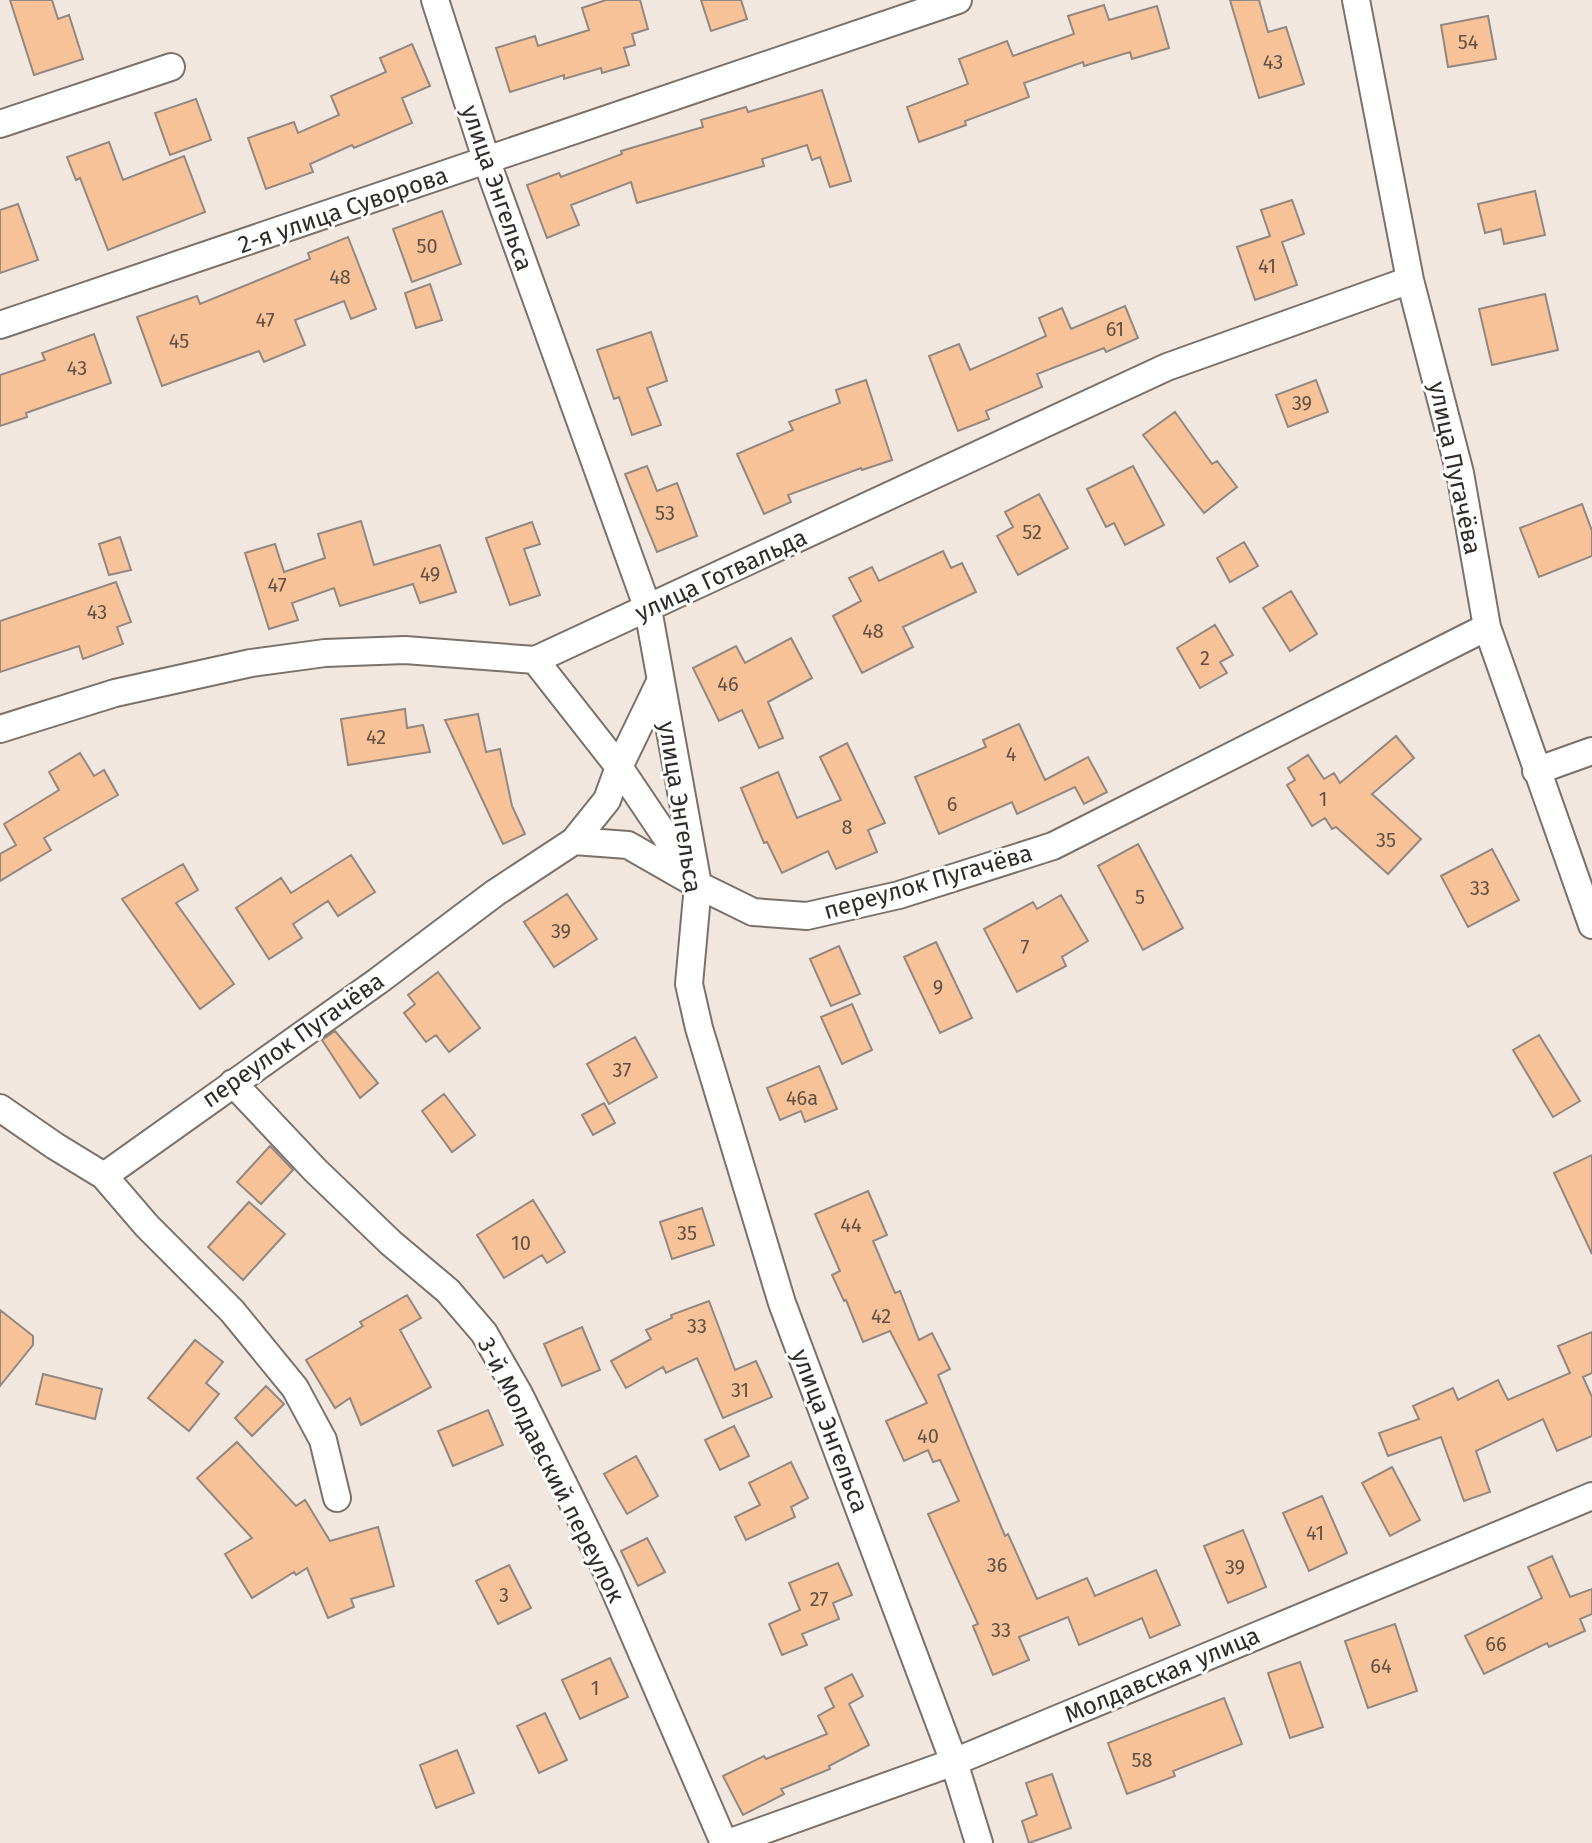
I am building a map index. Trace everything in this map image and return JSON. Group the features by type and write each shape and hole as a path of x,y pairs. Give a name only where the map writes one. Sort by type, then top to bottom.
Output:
{"street":[{"name":"улица Энгельса","path":"435,0 487,162 648,609 659,684 698,885 689,984 699,1028 782,1303 954,1762 979,1843"},
{"name":"2-я улица Суворова","path":"0,325 958,0"},
{"name":"улица Пугачёва","path":"1356,0 1410,280 1460,473 1487,627 1592,925"},
{"path":"0,124 171,67"},
{"name":"улица Готвальда","path":"0,729 115,693 251,663 325,653 405,650 535,660 1167,367 1410,280"},
{"name":"переулок Пугачёва","path":"104,1176 378,981 495,893 574,841 628,845 753,912 807,916 899,895 1053,846 1487,627"},
{"path":"535,660 619,767 698,885"},
{"path":"574,841 607,800 619,767 659,684"},
{"path":"1536,771 1592,751"},
{"name":"3-й Молдавский переулок","path":"233,1083 315,1170 391,1243 448,1291 484,1333 519,1394 607,1572 726,1843"},
{"path":"0,1108 104,1176 147,1226 232,1311 295,1388 323,1440 337,1498"},
{"name":"Молдавская улица","path":"726,1843 954,1762 1592,1496"}],"building":[{"path":"10,0 52,0 58,19 69,15 83,59 34,75"},
{"path":"606,0 640,0 648,29 632,34 635,45 624,48 629,65 602,73 601,68 564,79 564,75 510,92 496,48 535,36 538,46 589,30 582,8"},
{"path":"701,0 741,0 747,19 711,31"},
{"path":"1230,0 1259,0 1268,32 1286,27 1304,84 1259,98"},
{"path":"1104,5 1109,20 1157,6 1169,48 1132,59 1130,52 1084,66 1083,62 1024,83 1029,97 919,142 907,107 968,84 959,59 1007,41 1013,56 1074,34 1068,16"},
{"path":"1488,16 1496,59 1448,67 1441,25"},
{"path":"412,44 430,86 402,98 412,123 354,148 352,145 310,164 313,172 266,189 248,138 294,122 298,133 339,115 331,96 386,72 380,58"},
{"path":"822,90 851,181 830,187 820,157 812,160 807,145 762,159 764,166 637,203 631,182 571,205 579,225 547,238 527,185 559,173 561,177 622,154 621,151 703,127 701,120 746,107 748,112"},
{"path":"196,99 211,140 170,155 155,113"},
{"path":"109,142 123,180 184,156 205,212 108,250 80,178 76,180 67,157"},
{"path":"1535,191 1545,235 1504,244 1501,229 1485,233 1478,204"},
{"path":"1292,200 1304,234 1282,242 1297,285 1255,300 1237,247 1270,236 1261,210"},
{"path":"18,204 38,260 0,273 0,210"},
{"path":"442,211 461,264 412,282 393,229"},
{"path":"348,237 376,309 351,319 344,301 295,320 305,345 264,362 259,351 162,386 137,317 197,296 200,304 310,259 308,253"},
{"path":"430,284 442,320 416,328 405,293"},
{"path":"1545,294 1558,350 1492,365 1479,309"},
{"path":"1125,306 1138,338 1106,352 1104,348 1037,374 1042,387 986,411 989,419 958,431 929,356 959,344 970,370 1046,336 1039,318 1062,308 1071,329"},
{"path":"651,332 667,381 647,388 661,425 632,435 619,397 614,399 597,350"},
{"path":"94,334 111,383 26,413 27,417 0,426 0,375 45,360 42,353"},
{"path":"866,380 892,460 788,495 791,502 764,514 737,454 793,430 789,422 840,403 836,390"},
{"path":"1316,380 1328,412 1288,427 1276,395"},
{"path":"1175,412 1212,464 1217,461 1237,487 1204,513 1143,435"},
{"path":"647,466 657,491 677,483 697,536 657,552 625,474"},
{"path":"1133,466 1164,525 1125,545 1114,523 1106,527 1087,489"},
{"path":"1039,494 1068,548 1018,575 997,536 1013,527 1005,512"},
{"path":"1582,504 1592,531 1592,556 1539,577 1520,528"},
{"path":"361,521 374,565 440,545 456,592 420,603 413,584 340,606 334,588 292,603 298,620 269,629 245,553 275,544 284,572 325,558 318,534"},
{"path":"532,522 540,544 524,549 540,595 510,605 486,538"},
{"path":"120,537 131,570 109,575 99,544"},
{"path":"1244,542 1258,566 1230,582 1217,558"},
{"path":"943,551 951,568 962,563 976,592 903,627 913,647 862,673 833,616 861,601 849,578 872,567 879,581"},
{"path":"116,582 131,622 117,627 123,644 83,659 79,646 0,672 0,621"},
{"path":"1291,591 1317,634 1290,651 1263,608"},
{"path":"1215,625 1233,655 1220,662 1227,673 1200,688 1177,648"},
{"path":"791,638 812,678 768,702 783,738 759,748 742,710 719,721 693,668 736,646 745,663"},
{"path":"405,709 407,728 423,725 430,752 348,765 341,719"},
{"path":"478,714 486,752 500,749 512,806 525,834 503,844 445,720"},
{"path":"1019,724 1045,780 1088,757 1107,792 1084,804 1075,787 1017,814 1012,802 939,834 915,777 986,747 983,740"},
{"path":"1396,736 1414,758 1372,794 1421,839 1388,874 1336,827 1332,829 1325,818 1312,826 1287,785 1295,780 1288,768 1308,755 1324,779 1334,773 1340,783"},
{"path":"847,743 885,823 868,830 877,852 836,869 828,851 782,873 767,842 764,843 741,788 778,772 797,818 841,800 820,757"},
{"path":"80,753 94,776 104,770 118,795 44,838 51,850 0,881 0,854 16,845 4,824 59,790 49,772"},
{"path":"1138,844 1183,928 1143,950 1098,866"},
{"path":"1492,849 1519,900 1468,927 1441,876"},
{"path":"351,855 375,892 338,916 328,901 293,924 302,938 269,959 236,908 281,878 291,893"},
{"path":"183,864 198,890 176,903 234,984 200,1009 122,899"},
{"path":"567,894 597,939 554,967 524,922"},
{"path":"1061,895 1088,941 1062,957 1066,966 1017,992 984,929 1033,902 1037,909"},
{"path":"936,942 972,1018 940,1033 904,957"},
{"path":"839,946 860,994 831,1006 810,959"},
{"path":"438,972 480,1028 449,1052 436,1035 426,1042 404,1013 415,1004 408,995"},
{"path":"852,1004 872,1050 842,1064 821,1017"},
{"path":"335,1031 378,1083 360,1098 322,1040"},
{"path":"1539,1035 1580,1101 1553,1117 1513,1050"},
{"path":"635,1037 657,1077 609,1104 587,1064"},
{"path":"819,1066 837,1109 805,1122 801,1111 780,1120 767,1088"},
{"path":"444,1094 475,1135 452,1152 422,1111"},
{"path":"604,1103 615,1123 593,1135 582,1115"},
{"path":"270,1146 293,1170 261,1204 237,1182"},
{"path":"1592,1155 1592,1254 1554,1173"},
{"path":"868,1191 887,1235 873,1241 895,1293 900,1291 919,1340 932,1333 950,1369 938,1375 1005,1536 1008,1534 1037,1599 1087,1578 1095,1596 1156,1570 1180,1625 1150,1638 1142,1618 1079,1645 1068,1617 1019,1637 1029,1660 993,1675 973,1626 978,1624 928,1514 959,1501 940,1460 933,1462 928,1450 904,1461 886,1421 927,1403 890,1331 863,1342 832,1275 840,1271 815,1214"},
{"path":"533,1200 565,1252 547,1263 542,1255 504,1278 477,1235"},
{"path":"249,1202 285,1234 243,1280 208,1247"},
{"path":"702,1208 714,1245 672,1259 660,1222"},
{"path":"407,1295 421,1318 400,1330 431,1387 361,1425 350,1398 335,1408 306,1360 363,1326 360,1322"},
{"path":"709,1301 735,1370 756,1361 772,1397 723,1418 697,1358 666,1373 663,1367 626,1388 611,1361 651,1339 646,1330 672,1318 671,1315"},
{"path":"0,1310 33,1336 33,1345 0,1386"},
{"path":"582,1327 600,1370 562,1386 544,1344"},
{"path":"1592,1332 1592,1373 1583,1377 1592,1397 1592,1436 1557,1451 1543,1419 1476,1451 1490,1492 1464,1501 1441,1437 1388,1456 1379,1433 1419,1419 1413,1406 1453,1388 1458,1400 1498,1380 1508,1400 1570,1373 1558,1346"},
{"path":"195,1340 223,1362 206,1383 219,1394 189,1431 148,1398"},
{"path":"43,1374 102,1389 95,1419 36,1404"},
{"path":"266,1386 284,1404 252,1436 235,1418"},
{"path":"488,1410 503,1445 453,1466 438,1431"},
{"path":"734,1426 749,1456 720,1470 705,1440"},
{"path":"237,1442 296,1506 305,1500 330,1541 378,1527 394,1586 351,1599 354,1607 328,1618 307,1568 296,1575 294,1572 252,1598 225,1554 252,1538 197,1478"},
{"path":"636,1456 658,1496 627,1514 604,1474"},
{"path":"791,1462 808,1498 791,1507 795,1517 746,1540 735,1517 760,1505 749,1483"},
{"path":"1392,1467 1420,1520 1390,1536 1362,1483"},
{"path":"1322,1496 1347,1553 1309,1571 1283,1513"},
{"path":"1243,1530 1266,1587 1228,1603 1204,1546"},
{"path":"647,1538 665,1572 638,1586 621,1551"},
{"path":"1552,1556 1570,1597 1592,1589 1592,1614 1580,1619 1585,1631 1549,1647 1547,1643 1484,1674 1465,1636 1542,1598 1528,1567"},
{"path":"838,1563 852,1595 833,1603 839,1619 802,1634 807,1645 782,1655 769,1624 800,1610 789,1583"},
{"path":"509,1565 531,1608 498,1624 476,1581"},
{"path":"1395,1624 1417,1691 1368,1708 1345,1641"},
{"path":"610,1658 628,1697 580,1719 562,1680"},
{"path":"1300,1662 1323,1727 1290,1738 1268,1673"},
{"path":"852,1674 863,1696 849,1704 869,1745 829,1766 830,1769 781,1789 784,1794 743,1815 723,1776 764,1756 766,1759 827,1734 818,1716 834,1707 825,1688"},
{"path":"1224,1698 1242,1744 1173,1771 1175,1776 1127,1794 1108,1743"},
{"path":"545,1713 567,1760 539,1773 517,1726"},
{"path":"457,1750 474,1793 436,1808 420,1765"},
{"path":"1052,1774 1071,1828 1029,1843 1022,1821 1037,1815 1026,1783"}]}
